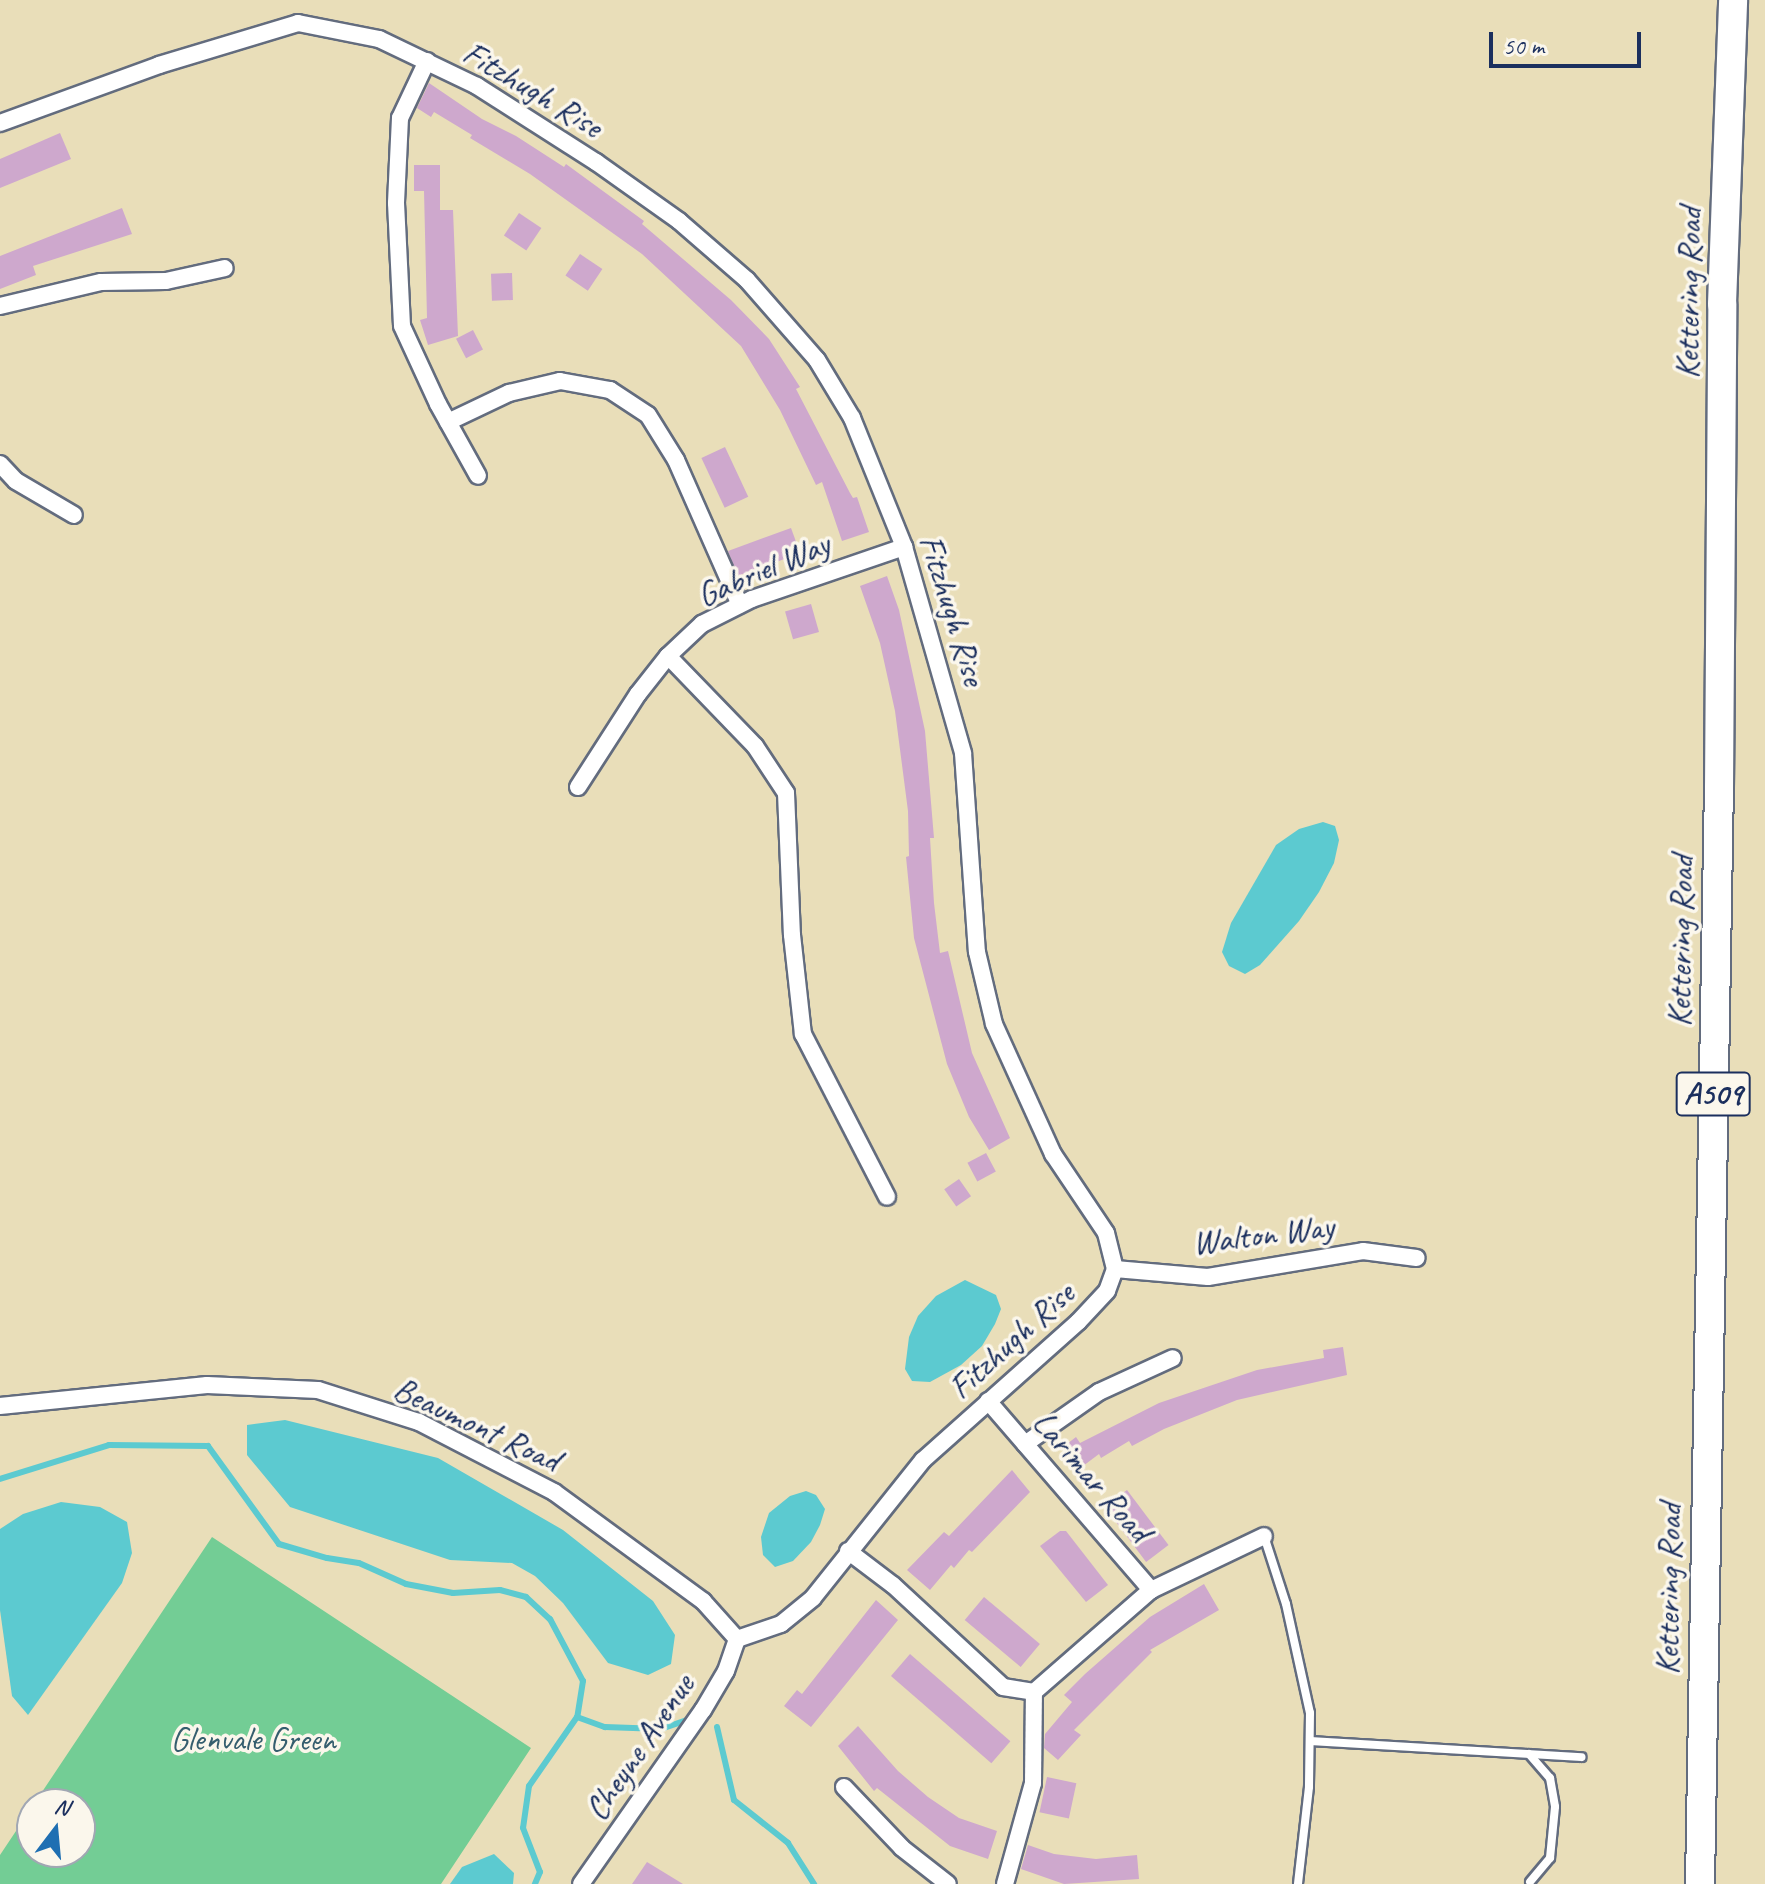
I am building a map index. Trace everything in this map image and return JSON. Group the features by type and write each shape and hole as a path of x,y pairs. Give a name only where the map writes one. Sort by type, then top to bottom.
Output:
{"highway":[{"name":"Kettering Road","path":"1700,1884 1721,677 1722,304 1733,0"}],"street":[{"name":"Fitzhugh Rise","path":"0,123 159,65 298,23 379,39 477,86 596,162 679,221 747,280 817,360 852,418 904,547 963,753 977,952 994,1024 1053,1154 1106,1233 1115,1269 1107,1291 1078,1322 923,1460 813,1598 781,1624 737,1639"},
{"path":"427,61 400,118 396,203 402,326 478,476"},
{"path":"0,306 101,282 166,281 225,268"},
{"path":"448,422 509,393 560,381 610,390 648,415 676,460 740,605"},
{"path":"0,464 16,481 74,515"},
{"name":"Gabriel Way","path":"578,787 638,694 668,656 702,624 740,605 904,547"},
{"path":"668,656 755,746 786,793 792,935 803,1034 887,1197"},
{"name":"Walton Way","path":"1115,1269 1208,1277 1363,1251 1417,1258"},
{"path":"1025,1444 1099,1392 1173,1358"},
{"name":"Beaumont Road","path":"0,1406 207,1385 318,1390 405,1417 554,1492 703,1601 737,1639"},
{"name":"Larimar Road","path":"988,1401 1151,1590"},
{"path":"1005,1884 1033,1783 1034,1692 1151,1590 1264,1536"},
{"path":"848,1551 893,1585 1003,1687 1034,1692"},
{"name":"Cheyne Avenue","path":"581,1884 703,1710 726,1671 737,1639"},
{"path":"844,1787 902,1848 948,1884"}],"lane":[{"path":"1264,1536 1286,1604 1310,1713 1309,1787 1298,1884"},
{"path":"1310,1741 1582,1757"},
{"path":"1529,1754 1550,1778 1555,1807 1550,1858 1530,1882"}],"green space":[{"name":"Glenvale Green","path":"212,1537 531,1748 441,1884 0,1884 0,1855 16,1831 16,1868 96,1868 96,1788 45,1788"}],"water":[{"path":"1323,822 1335,826 1339,840 1334,863 1319,892 1299,921 1260,965 1245,974 1229,966 1222,952 1231,923 1276,845 1299,829"},
{"path":"965,1280 996,1295 1001,1309 995,1324 982,1346 961,1365 930,1382 912,1381 905,1369 909,1337 918,1316 936,1296"},
{"path":"285,1420 438,1458 563,1530 653,1601 675,1635 671,1664 648,1675 608,1663 563,1603 535,1576 512,1563 450,1560 290,1507 247,1455 247,1425"},
{"path":"806,1491 816,1495 825,1509 820,1525 811,1542 793,1561 775,1567 763,1555 761,1537 769,1513 790,1496"},
{"path":"61,1502 100,1507 127,1522 132,1553 122,1583 28,1715 12,1696 0,1610 0,1529 23,1514"},
{"path":"494,1854 514,1873 513,1884 450,1884 462,1867"}],"building":[{"path":"429,83 482,119 516,136 564,167 566,164 644,221 642,224 731,300 769,339 800,387 796,389 850,493 853,498 857,497 869,532 842,541 822,482 816,485 780,410 741,346 642,254 530,174 470,138 472,135 434,112 431,117 417,108"},
{"path":"60,133 71,159 0,188 0,159"},
{"path":"414,165 440,165 440,210 453,210 458,336 428,345 420,320 427,318 424,191 414,191"},
{"path":"122,208 132,234 33,266 36,275 0,289 0,256"},
{"path":"519,213 541,228 526,250 504,235"},
{"path":"580,254 602,269 588,291 565,276"},
{"path":"512,273 513,300 492,301 491,274"},
{"path":"473,330 483,350 466,358 456,339"},
{"path":"725,447 748,497 725,508 701,458"},
{"path":"791,528 800,553 737,576 728,551"},
{"path":"887,576 899,610 925,731 934,838 930,838 934,903 940,953 948,951 972,1053 1010,1138 989,1150 969,1117 947,1064 914,938 906,857 909,856 908,811 895,711 880,643 860,586"},
{"path":"811,604 819,632 793,639 785,611"},
{"path":"986,1153 996,1172 977,1181 967,1163"},
{"path":"959,1179 971,1196 956,1207 944,1189"},
{"path":"1343,1347 1347,1375 1237,1400 1164,1429 1132,1446 1129,1441 1101,1458 1099,1454 1079,1469 1063,1447 1076,1437 1080,1443 1159,1403 1257,1370 1324,1358 1323,1350"},
{"path":"1012,1470 1030,1492 972,1552 969,1550 954,1568 951,1565 930,1590 907,1570 944,1532 949,1536"},
{"path":"1127,1490 1169,1545 1146,1562 1105,1507"},
{"path":"1060,1531 1066,1531 1108,1585 1086,1602 1040,1546"},
{"path":"1204,1584 1219,1610 1150,1650 1152,1652 1074,1730 1081,1735 1058,1760 1044,1748 1045,1734 1072,1702 1064,1695 1150,1617"},
{"path":"984,1597 1040,1644 1021,1667 965,1620"},
{"path":"876,1600 898,1620 811,1727 784,1706 797,1690 802,1694"},
{"path":"910,1654 1010,1741 991,1763 891,1676"},
{"path":"858,1726 898,1771 928,1797 959,1818 997,1831 988,1859 950,1846 877,1788 874,1791 838,1746"},
{"path":"1047,1777 1076,1783 1069,1818 1040,1812"},
{"path":"1028,1845 1054,1854 1096,1859 1137,1855 1139,1879 1064,1884 1021,1869"},
{"path":"647,1862 683,1884 632,1884"}],"waterway":[{"path":"0,1479 109,1445 208,1446 279,1544 327,1558 359,1563 406,1584 453,1593 500,1590 526,1597 550,1619 583,1681 577,1717 529,1786 523,1828 540,1872 535,1884"},
{"path":"577,1717 605,1727 661,1729 690,1719"},
{"path":"717,1727 734,1800 788,1843 814,1884"}]}
